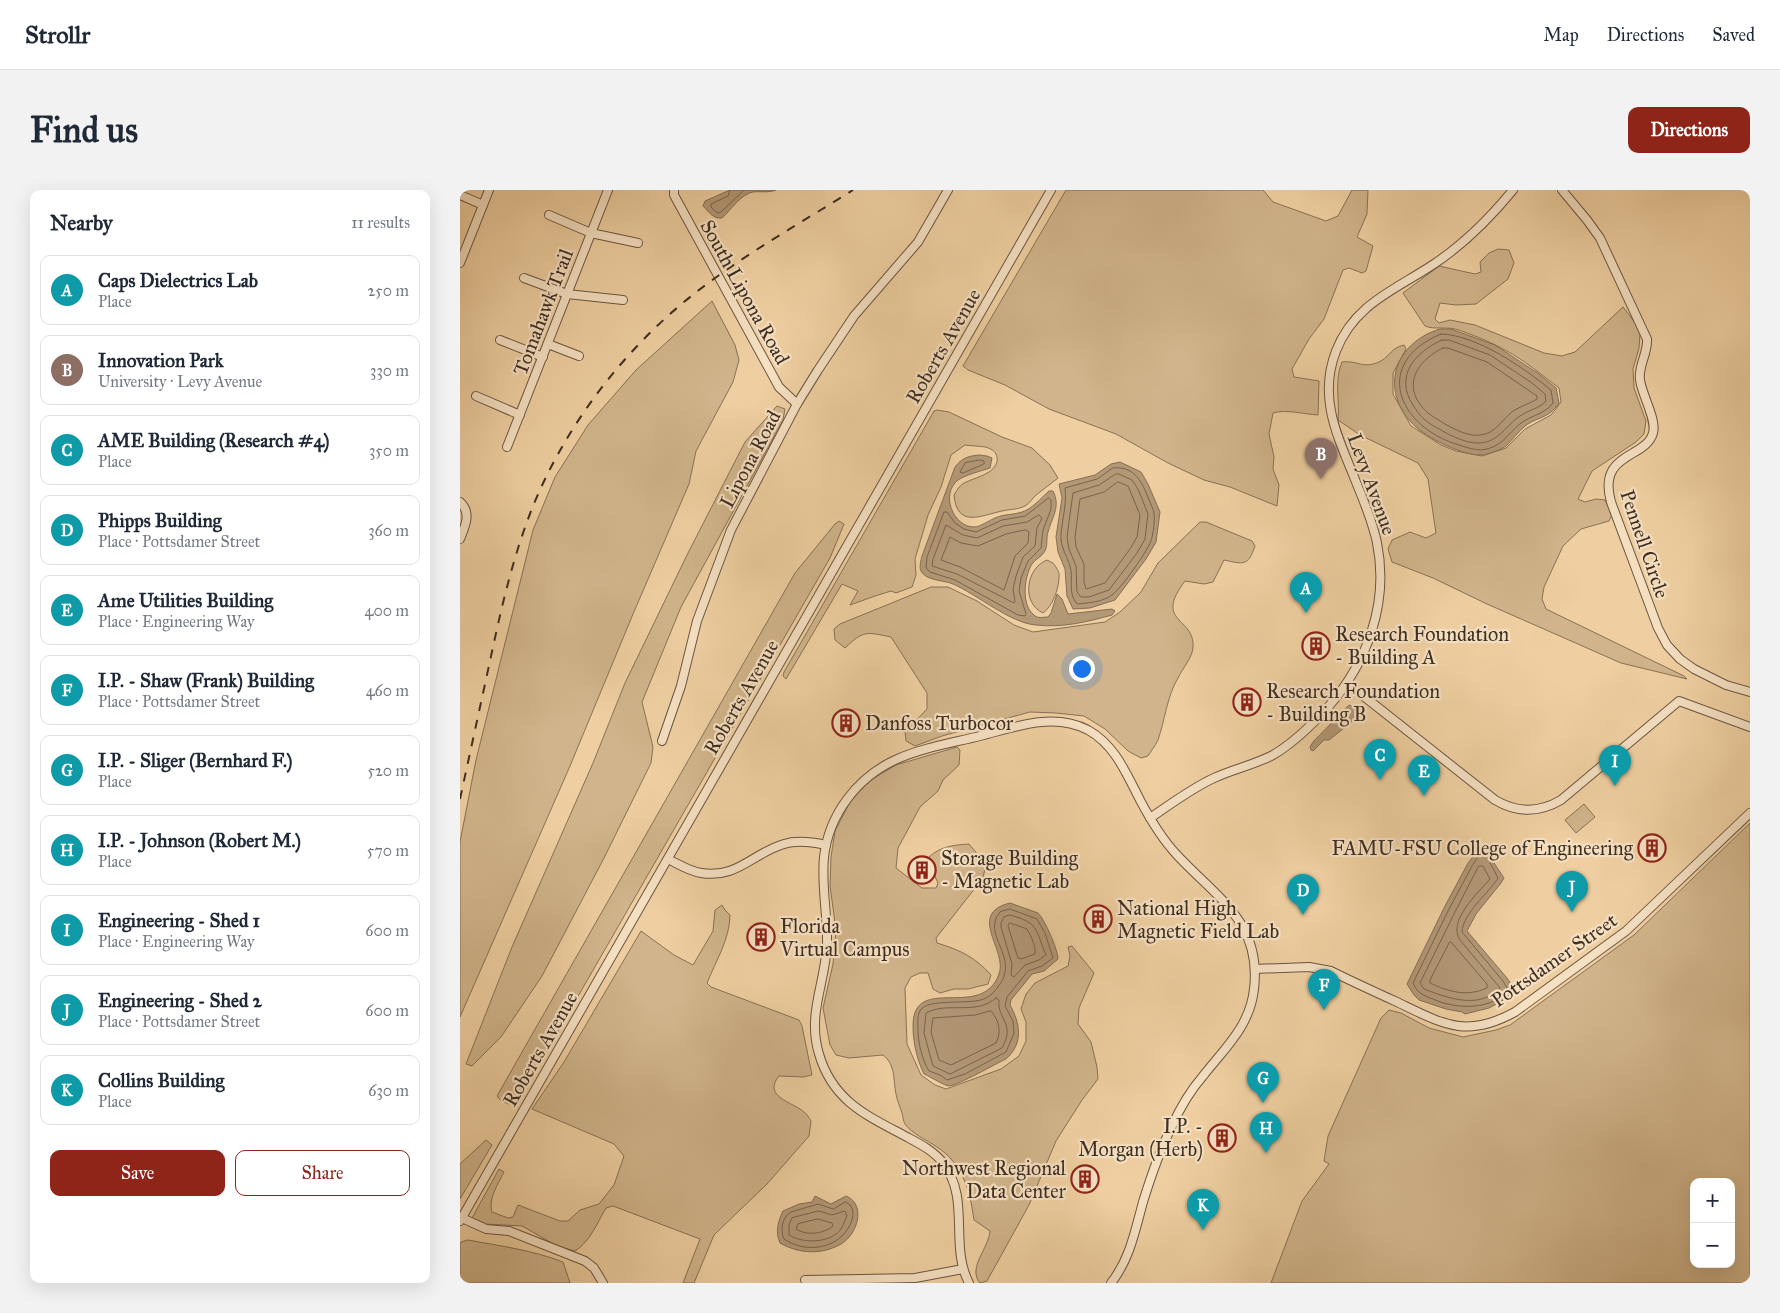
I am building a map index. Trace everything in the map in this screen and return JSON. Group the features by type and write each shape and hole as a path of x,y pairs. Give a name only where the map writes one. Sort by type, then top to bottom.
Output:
{"street":[{"path":"460,263 489,190"},
{"name":"Tomahawk Trail","path":"507,447 608,190"},
{"name":"South Lipona Road","path":"674,190 674,195 772,375 779,387 797,404"},
{"name":"Lipona Road","path":"662,741 681,686 697,621 731,530 797,404 818,370 854,316 918,242 948,190"},
{"name":"Roberts Avenue","path":"461,1220 1051,190"},
{"name":"Levy Avenue","path":"1150,818 1208,781 1254,763 1287,746 1307,730 1347,683 1357,667 1371,636 1378,606 1380,574 1377,542 1370,518 1336,434 1330,412 1328,386 1336,352 1346,331 1363,310 1382,295 1449,253 1482,224 1514,190"},
{"name":"Pennell Circle","path":"1562,190 1600,238 1648,339 1648,347 1640,367 1640,377 1653,424 1653,433 1646,443 1617,465 1610,476 1608,489 1610,502 1658,628 1673,652 1687,665 1713,679 1750,692"},
{"path":"460,195 483,205"},
{"path":"550,215 592,233 638,243"},
{"path":"524,278 567,294 623,300"},
{"path":"500,340 542,357"},
{"path":"548,344 578,356"},
{"path":"476,396 520,415"},
{"path":"460,540 467,519 462,504"},
{"path":"1347,683 1495,800 1518,810 1545,808 1561,800 1679,701 1750,727"},
{"path":"969,1283 963,1269 960,1252 957,1192 951,1175 944,1164 937,1156 924,1147 860,1112 851,1105 832,1083 819,1056 814,1016 827,951 823,869 826,845 839,811 856,788 879,769 894,760 1043,721 1060,722 1082,728 1106,744 1116,754 1150,818 1170,848 1222,898 1238,918 1252,949 1255,969 1254,992 1246,1018 1232,1041 1201,1078 1182,1105 1153,1172 1126,1261 1111,1283"},
{"name":"Pottsdamer Street","path":"1255,969 1318,968 1331,971 1446,1024 1467,1027 1486,1025 1501,1020 1515,1012 1618,937 1750,813"},
{"path":"668,859 701,873 720,873 737,869 784,844 802,842 826,845"},
{"path":"461,1220 486,1229 509,1231 585,1261 594,1268 603,1283"},
{"path":"805,1280 915,1278 963,1269"}],"shaded area":[{"path":"1066,190 1263,190 1273,202 1326,221 1338,216 1352,190 1368,190 1367,214 1357,237 1373,246 1366,271 1362,273 1349,268 1343,270 1324,319 1309,339 1292,369 1294,377 1319,381 1318,415 1289,412 1273,413 1269,434 1274,457 1273,469 1279,485 1277,506 1230,487 1204,480 1168,463 1116,434 1049,409 1005,385 968,370 963,366"},
{"path":"1498,249 1509,250 1514,263 1508,279 1476,304 1456,305 1440,303 1435,319 1439,323 1450,320 1475,325 1544,353 1562,356 1575,352 1623,307 1636,324 1640,334 1639,348 1633,369 1634,388 1646,421 1644,434 1636,442 1592,471 1578,499 1585,502 1596,499 1605,500 1612,515 1609,521 1581,529 1563,546 1544,587 1542,599 1546,609 1687,679 1621,663 1433,578 1392,562 1388,549 1392,540 1410,532 1426,538 1436,533 1428,479 1418,463 1360,435 1338,420 1338,376 1342,362 1365,365 1375,364 1396,348 1404,345 1406,349 1393,373 1393,394 1411,426 1441,445 1456,451 1482,456 1506,448 1525,429 1551,415 1561,402 1559,388 1519,358 1494,344 1455,329 1425,326 1403,293 1439,266 1475,274 1481,272 1480,262 1489,253"},
{"path":"712,301 735,345 739,360 733,382 696,451 689,484 570,766 460,1017 460,842 476,760 533,530 555,477 588,425 636,370"},
{"path":"777,406 785,409 783,420 681,607 642,702 653,747 651,763 542,976 501,1037 472,1066 466,1064 512,947 593,763 625,683 687,555 745,442"},
{"path":"934,411 949,412 1002,437 1032,448 1050,465 1058,478 1025,506 978,517 965,516 956,505 954,495 962,484 993,469 997,458 994,451 990,449 965,445 951,455 941,487 928,515 915,559 916,575 912,587 896,593 891,591 850,605 858,591 842,584 786,679 783,676 784,672"},
{"path":"839,521 844,524 830,558 519,1099 509,1104 501,1101 497,1096 795,573"},
{"path":"1200,522 1206,522 1252,541 1255,546 1247,561 1240,563 1224,560 1213,582 1204,584 1185,581 1176,595 1173,605 1174,612 1192,637 1193,651 1174,685 1158,740 1148,756 1141,758 1128,751 1105,729 1084,716 1056,713 1030,712 942,736 915,746 906,741 905,732 927,709 927,693 891,637 876,634 861,635 845,648 835,640 834,629 840,624 931,587 948,587 977,601 1014,625 1033,632 1105,622 1120,612 1141,592 1158,563"},
{"path":"1047,560 1053,563 1058,570 1059,582 1052,602 1043,613 1031,602 1029,586 1034,570"},
{"path":"957,747 960,750 959,765 943,780 938,791 920,807 898,848 896,868 922,888 936,888 938,883 931,868 929,857 943,848 969,844 986,864 983,878 936,938 937,943 967,955 979,963 991,975 988,984 940,993 933,989 928,973 920,973 911,977 905,988 907,1044 921,1075 935,1085 946,1089 1001,1069 1019,1056 1026,1041 1026,1022 1021,1009 1026,994 1035,983 1068,966 1070,956 1068,947 1072,946 1094,973 1079,1008 1078,1024 1091,1042 1098,1079 1056,1141 1029,1205 987,1281 980,1283 976,1271 977,1264 989,1238 990,1231 974,1220 964,1179 959,1170 946,1154 916,1134 905,1124 896,1096 892,1068 883,1055 849,1058 836,1055 830,1045 823,1008 833,964 836,930 830,886 831,857 835,831 850,802 869,781 896,765"},
{"path":"1584,804 1595,817 1576,833 1565,820"},
{"path":"1750,823 1750,1283 1271,1283 1302,1201 1329,1164 1324,1161 1328,1136 1381,1018 1389,1010 1401,1013 1429,1028 1463,1037 1510,1025 1634,935"},
{"path":"722,905 730,915 728,932 707,983 711,987 799,1020 802,1026 812,1075 803,1077 779,1076 774,1089 781,1098 804,1112 811,1121 809,1136 767,1184 714,1235 694,1283 683,1283 700,1239 613,1206 606,1208 585,1243 575,1251 557,1246 522,1226 486,1224 472,1218 499,1169 504,1172 492,1197 491,1207 492,1212 508,1218 513,1217 518,1205 560,1221 568,1221 580,1210 599,1204 614,1185 624,1156 614,1144 532,1109 564,1062 641,931 674,955 693,965 713,931 715,910"},
{"path":"486,1140 492,1145 460,1199 460,1164"},
{"path":"468,1240 528,1251 563,1262 570,1283 460,1283 460,1244"}],"water":[{"path":"730,190 776,190 749,193 740,199 722,218 709,213 703,206 705,201"},
{"path":"1440,329 1451,329 1495,345 1539,374 1556,388 1559,403 1547,415 1525,426 1505,447 1495,452 1482,455 1471,454 1458,450 1425,434 1406,416 1399,405 1395,392 1395,380 1397,368 1410,346 1431,332"},
{"path":"979,455 992,458 990,468 958,480 950,493 951,509 960,522 967,526 976,527 998,517 1026,511 1049,491 1053,491 1056,507 1047,534 1046,549 1032,564 1027,576 1025,591 1027,605 1034,615 1041,618 1048,617 1057,594 1062,599 1068,614 1112,609 1115,611 1112,615 1065,625 1046,626 1026,623 1005,614 953,584 927,577 923,574 920,568 922,556 955,467 966,458"},
{"path":"1120,462 1141,472 1148,484 1160,512 1156,542 1146,559 1115,600 1090,608 1073,609 1067,596 1065,569 1058,552 1056,537 1062,498 1059,484 1095,475 1111,464"},
{"path":"1349,705 1357,713 1353,721 1329,740 1324,740 1313,751 1311,750 1310,747 1313,742"},
{"path":"1479,849 1491,851 1494,863 1504,878 1476,914 1467,931 1514,988 1509,996 1489,1008 1465,1014 1419,1000 1407,984 1468,863"},
{"path":"1010,903 1038,913 1051,935 1058,959 1044,971 1032,974 1011,1000 1010,1005 1018,1026 1018,1040 1012,1053 1006,1059 977,1074 954,1085 947,1086 924,1074 917,1057 913,1026 916,1010 924,1002 936,998 978,995 990,988 999,974 1000,965 991,934 991,915 997,908"},
{"path":"815,1196 831,1204 846,1196 852,1200 858,1213 855,1227 847,1240 834,1248 810,1252 787,1247 780,1243 778,1227 783,1211 799,1204 812,1202"}],"railway":[{"path":"460,799 508,583 519,544 545,479 574,427 591,402 628,356 648,334 691,296 782,233 853,190"}],"place":[{"name":"Innovation Park","path":"1321,479"},
{"name":"Caps Dielectrics Lab","path":"1306,613"},
{"name":"Research Foundation - Building A","path":"1316,646"},
{"name":"Research Foundation - Building B","path":"1247,702"},
{"name":"Danfoss Turbocor","path":"846,723"},
{"name":"AME Building (Research #4)","path":"1380,780"},
{"name":"Engineering - Shed 1","path":"1615,786"},
{"name":"Ame Utilities Building","path":"1424,796"},
{"name":"FAMU-FSU College of Engineering","path":"1652,848"},
{"name":"Storage Building - Magnetic Lab","path":"922,870"},
{"name":"Engineering - Shed 2","path":"1572,912"},
{"name":"Phipps Building","path":"1303,915"},
{"name":"National High Magnetic Field Lab","path":"1098,919"},
{"name":"Florida Virtual Campus","path":"761,937"},
{"name":"I.P. - Shaw (Frank) Building","path":"1324,1010"},
{"name":"I.P. - Sliger (Bernhard F.)","path":"1263,1103"},
{"name":"I.P. - Morgan (Herb)","path":"1222,1138"},
{"name":"I.P. - Johnson (Robert M.)","path":"1266,1153"},
{"name":"Northwest Regional Data Center","path":"1085,1179"},
{"name":"Collins Building","path":"1203,1230"}]}
